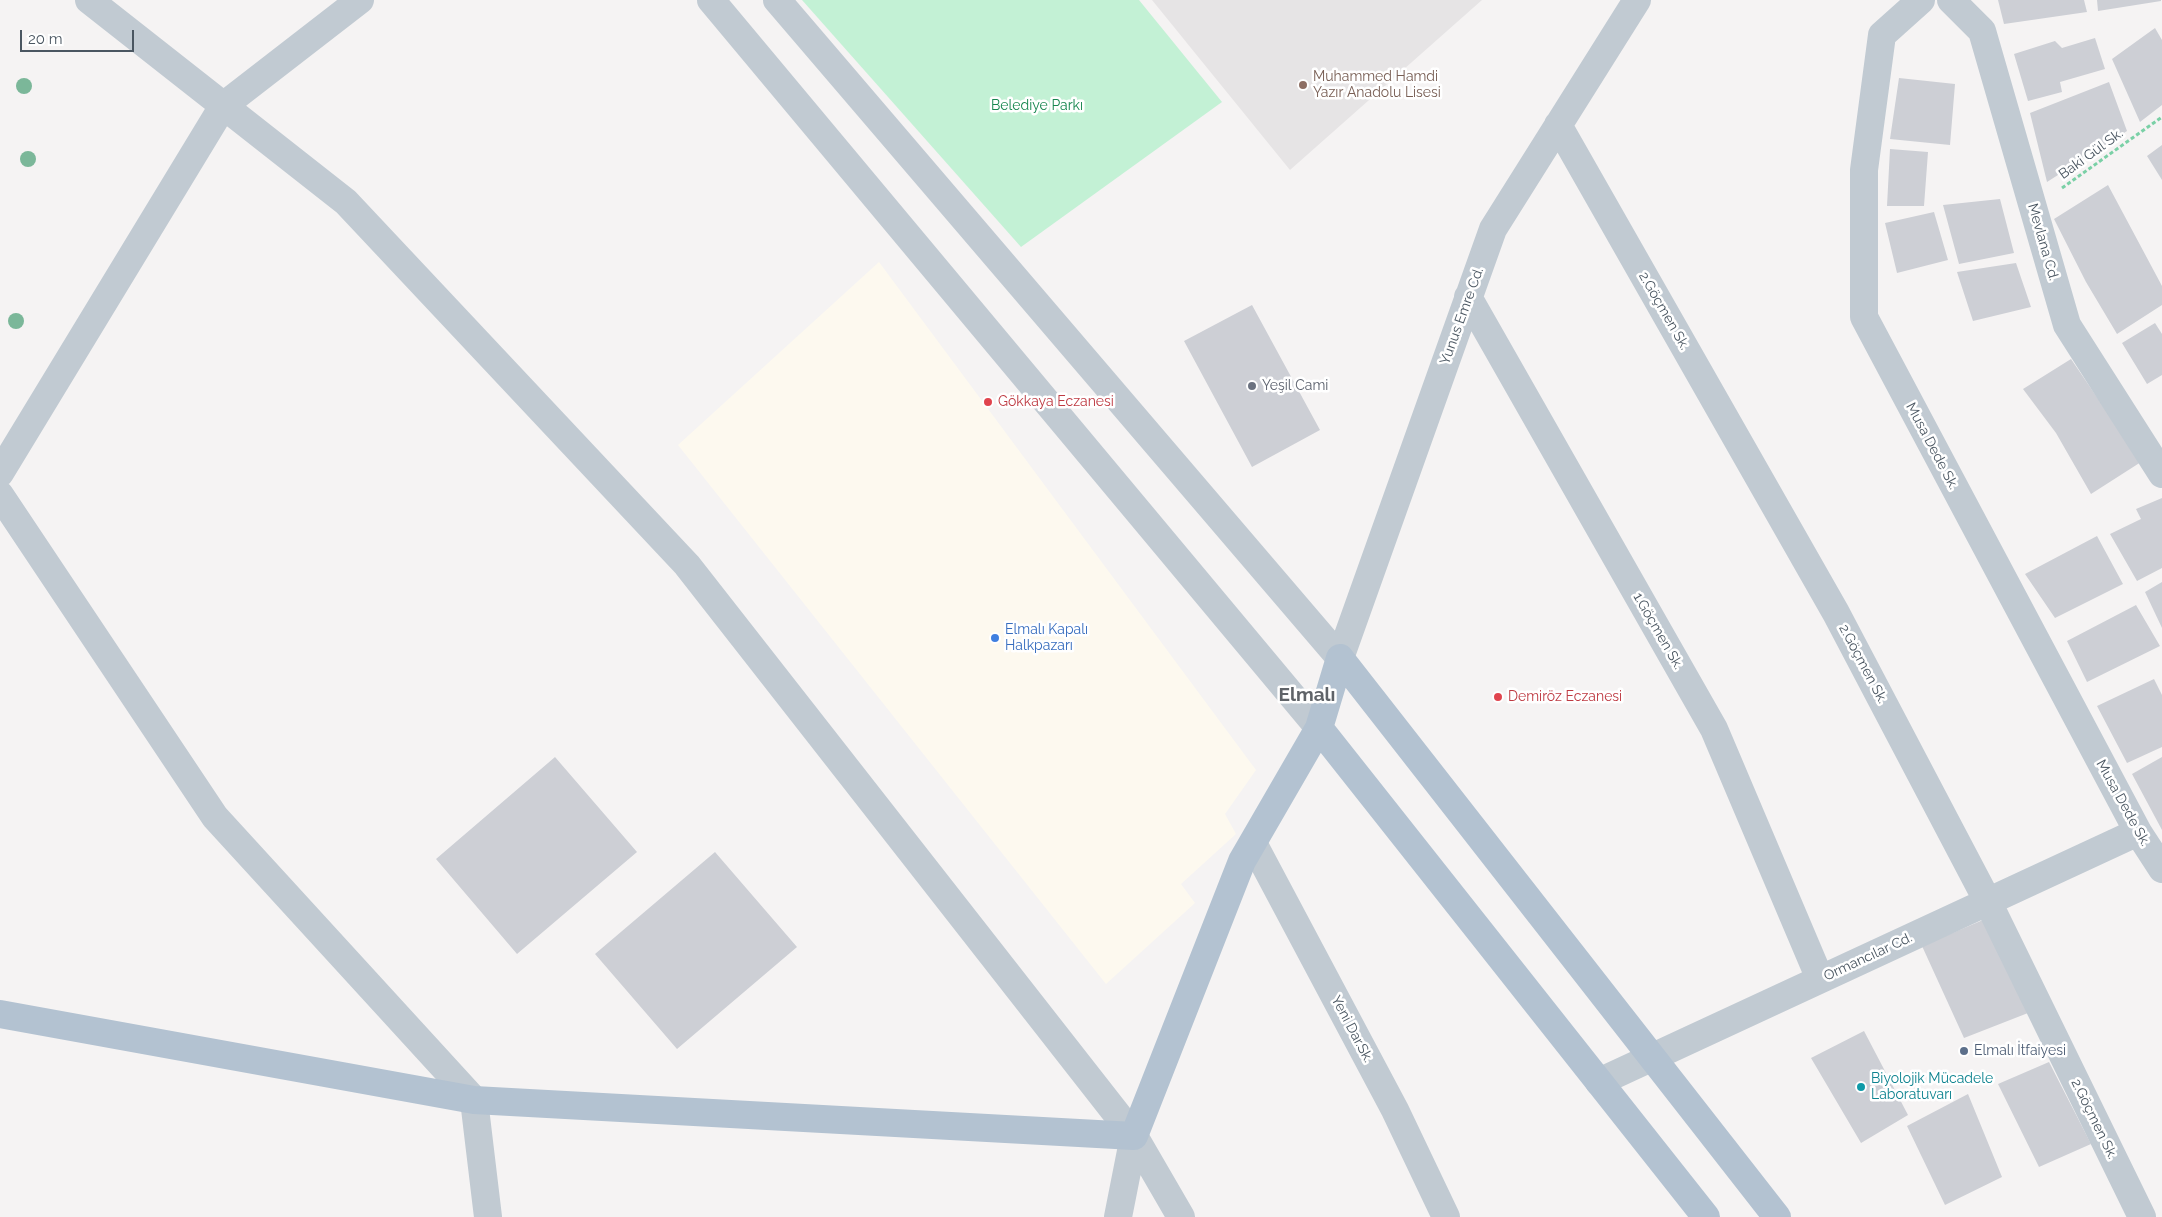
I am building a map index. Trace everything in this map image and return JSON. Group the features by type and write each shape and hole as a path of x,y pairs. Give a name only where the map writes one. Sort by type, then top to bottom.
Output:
{"main road":[{"path":"0,1014 474,1100 1134,1136 1242,862 1319,728 1340,658"},
{"path":"1340,658 1777,1217"},
{"path":"1319,728 1706,1217"}],"street":[{"path":"89,0 346,202 687,565 1134,1136 1180,1217"},
{"path":"0,473 223,106 360,0"},
{"path":"711,0 1319,728"},
{"path":"778,0 1340,658"},
{"name":"Yunus Emre Cd.","path":"1340,658 1493,229 1637,0"},
{"name":"Musa Dede Sk.","path":"1921,0 1882,35 1864,170 1864,317 2138,832 2162,868"},
{"name":"Mevlana Cd.","path":"1951,0 1982,31 2067,325 2152,442 2162,474"},
{"name":"2.Göçmen Sk.","path":"1558,125 1836,613 1988,902 2142,1217"},
{"name":"1.Göçmen Sk.","path":"1468,297 1714,729 1820,979"},
{"path":"0,495 216,817 474,1100 488,1217"},
{"name":"Ormancılar Cd.","path":"1599,1082 2138,832"},
{"name":"Yeni Dar.Sk.","path":"1252,843 1395,1110 1446,1217"},
{"path":"1118,1217 1134,1136"}],"path":[{"name":"Baki Gül Sk.","path":"2033,209 2162,117"}],"shaded area":[{"name":"Muhammed Hamdi Yazır Anadolu Lisesi","path":"1152,0 1482,0 1290,170"},
{"name":"Elmalı Kapalı Halkpazarı","path":"879,262 1256,770 1225,814 1236,834 1181,884 1195,903 1106,984 678,445"}],"green space":[{"name":"Belediye Parkı","path":"802,0 1139,0 1222,102 1021,247"}],"building":[{"path":"1998,0 2084,0 2087,12 2004,24"},
{"path":"2097,0 2161,0 2161,1 2098,11"},
{"path":"2155,28 2162,40 2162,105 2140,122 2112,59"},
{"path":"2095,38 2105,69 2060,82 2062,92 2028,101 2014,54 2055,41 2062,48"},
{"path":"1899,78 1955,84 1950,145 1890,139"},
{"path":"2109,82 2127,131 2047,182 2030,113"},
{"path":"2162,145 2162,180 2147,156"},
{"path":"1890,149 1928,152 1924,206 1887,206"},
{"path":"2108,185 2162,286 2162,305 2117,334 2086,282 2054,219"},
{"path":"2000,199 2014,253 1959,264 1943,205"},
{"path":"1934,212 1948,260 1897,273 1885,223"},
{"path":"2016,263 2031,307 1973,321 1957,272"},
{"name":"Yeşil Cami","path":"1252,305 1320,430 1252,467 1184,341"},
{"path":"2155,323 2162,334 2162,375 2147,384 2122,343"},
{"path":"2071,359 2141,462 2091,494 2056,433 2023,389"},
{"path":"2162,498 2162,568 2137,581 2110,534 2141,519 2136,509"},
{"path":"2097,536 2123,584 2055,618 2025,574"},
{"path":"2162,582 2162,628 2145,592"},
{"path":"2136,605 2160,646 2087,682 2067,641"},
{"path":"2154,679 2162,695 2162,747 2127,763 2097,706"},
{"path":"555,757 637,852 517,954 436,859"},
{"path":"2162,757 2162,830 2132,774"},
{"path":"715,852 797,947 677,1049 595,954"},
{"path":"1983,920 2028,1013 1964,1038 1922,946"},
{"name":"Biyolojik Mücadele Laboratuvarı","path":"1864,1031 1908,1115 1861,1143 1811,1058"},
{"path":"2049,1062 2091,1144 2039,1167 1998,1084"},
{"path":"1968,1094 2002,1177 1945,1205 1907,1126"}],"place":[{"name":"Muhammed Hamdi Yazır Anadolu Lisesi","path":"1303,85"},
{"name":"Yeşil Cami","path":"1252,386"},
{"name":"Gökkaya Eczanesi","path":"988,402"},
{"name":"Elmalı Kapalı Halkpazarı","path":"995,638"},
{"name":"Demiröz Eczanesi","path":"1498,697"},
{"name":"Elmalı İtfaiyesi","path":"1964,1051"},
{"name":"Biyolojik Mücadele Laboratuvarı","path":"1861,1087"}],"district":[{"name":"Elmalı","path":"1307,695"}]}
